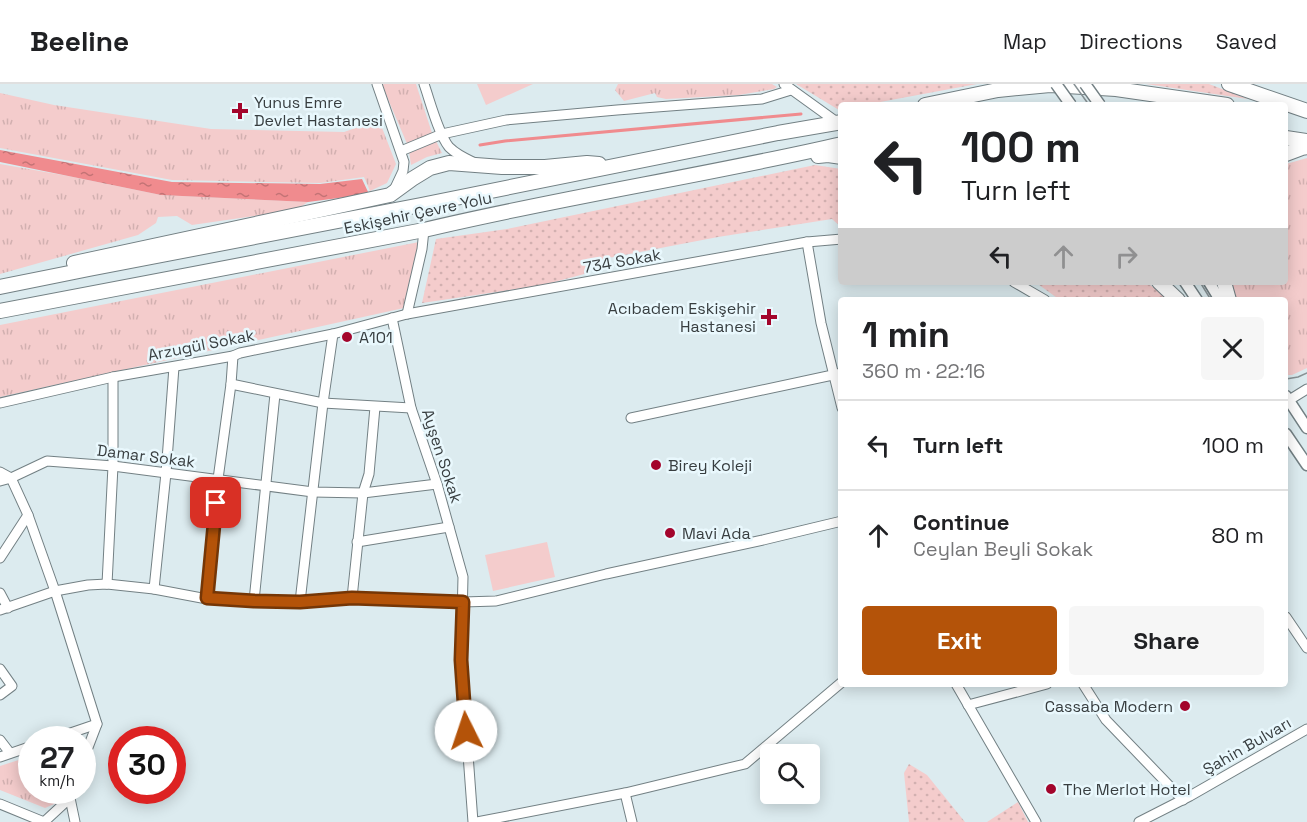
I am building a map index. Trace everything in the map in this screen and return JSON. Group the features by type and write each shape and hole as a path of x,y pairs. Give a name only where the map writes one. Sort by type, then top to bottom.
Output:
{"highway":[{"path":"1229,84 1281,102"},
{"path":"940,102 998,90 1050,85 1116,89 1206,102"},
{"path":"1288,104 1307,111"},
{"path":"1288,113 1307,116"},
{"name":"Eskişehir Çevre Yolu","path":"0,287 778,133 838,123"},
{"path":"1288,138 1307,141"},
{"name":"Eskişehir Çevre Yolu","path":"0,311 424,230 478,217 777,159 838,145"},
{"path":"1288,153 1307,147"},
{"path":"777,159 828,155 838,156"},
{"path":"0,282 11,277 147,246 390,195 430,168 449,163 545,167 587,162 616,166"},
{"path":"1162,285 1175,297"}],"main road":[{"path":"1056,84 1069,102"},
{"path":"1086,84 1098,102"},
{"path":"1288,403 1307,428"},
{"path":"1288,437 1307,465"}],"street":[{"path":"377,84 404,162 399,181 390,195"},
{"path":"424,84 442,134 451,148 463,158 484,166"},
{"path":"401,151 442,134 506,120 762,99 787,87 838,122"},
{"path":"407,314 422,249 424,230"},
{"name":"734 Sokak","path":"407,314 807,242 838,239"},
{"path":"631,418 837,374 821,323 807,242"},
{"path":"1019,285 1040,297"},
{"name":"Arzugül Sokak","path":"0,403 113,376 232,356 333,334 407,314"},
{"name":"Ayşen Sokak","path":"392,318 411,408 437,484 463,577 461,660 473,822"},
{"path":"300,602 333,334"},
{"path":"207,598 218,479 231,384 232,356"},
{"path":"154,589 174,367"},
{"path":"107,584 113,466 113,376"},
{"path":"231,384 323,403 411,408"},
{"path":"1288,399 1307,389"},
{"path":"254,601 274,394"},
{"path":"352,598 363,493 369,474 375,406"},
{"name":"Damar Sokak","path":"0,481 47,461 113,466 313,492 363,493 437,484"},
{"path":"0,472 11,478 28,515 55,591 96,724 90,726"},
{"path":"0,558 28,515"},
{"path":"0,593 4,609 55,591 107,584 207,598 254,601 300,602 352,598 496,601 838,522"},
{"path":"357,542 449,527"},
{"path":"1288,620 1307,648"},
{"path":"0,669 12,686 0,695"},
{"path":"477,822 625,793 744,764 838,685"},
{"path":"958,687 1036,822"},
{"path":"968,705 1036,687"},
{"path":"1085,687 1106,720 1183,800"},
{"name":"Şahin Bulvarı","path":"1139,822 1183,800 1307,729"},
{"path":"0,740 10,753"},
{"path":"0,757 18,750"},
{"path":"625,793 632,822"},
{"path":"0,804 44,822 61,804"},
{"path":"72,804 75,822"}],"green space":[{"path":"416,84 433,136 408,146 382,85"},
{"path":"477,84 533,84 486,105"},
{"path":"618,84 772,84 777,87 739,95 666,99 657,97 655,93 624,101 615,90"},
{"path":"796,84 977,84 880,102 838,102 838,109"},
{"path":"1146,84 1209,84 1248,99"},
{"path":"0,93 54,105 211,129 344,132 379,120 396,164 387,183 370,191 364,177 320,183 172,180 0,148"},
{"path":"436,141 442,153 411,165 409,151"},
{"path":"1307,158 1307,368 1292,375 1288,375 1288,297 1235,297 1232,285 1288,285 1288,163"},
{"path":"0,164 161,195 308,202 296,210 192,225 177,216 158,217 156,223 138,235 0,274"},
{"path":"815,165 838,169 838,224 832,219 718,237 598,260 588,273 543,285 422,303 436,239 507,229"},
{"path":"419,242 404,308 0,397 0,325"},
{"path":"1039,285 1150,285 1166,297 1056,297"},
{"path":"547,542 555,577 493,591 485,555"},
{"path":"18,760 18,797 0,790 0,766"},
{"path":"909,764 927,775 965,822 909,822 904,773"},
{"path":"1018,802 1028,822 987,822"},
{"path":"35,804 54,804 45,808"}],"water":[{"path":"0,150 172,182 320,184 362,179 369,194 308,202 161,195 0,162"}],"waterway":[{"path":"480,145 801,114"}],"tram line":[{"path":"1074,84 1087,102"},
{"path":"1202,285 1209,297"},
{"path":"1288,379 1307,373"}],"place":[{"name":"Yunus Emre Devlet Hastanesi","path":"240,111"},
{"name":"Acıbadem Eskişehir Hastanesi","path":"769,317"},
{"name":"A101","path":"347,337"},
{"name":"Birey Koleji","path":"656,465"},
{"name":"Mavi Ada","path":"670,533"},
{"name":"Cassaba Modern","path":"1185,706"},
{"name":"The Merlot Hotel","path":"1051,789"}],"route":[{"path":"216,503 207,598 300,602 352,598 463,602 461,660 466,731"}]}
